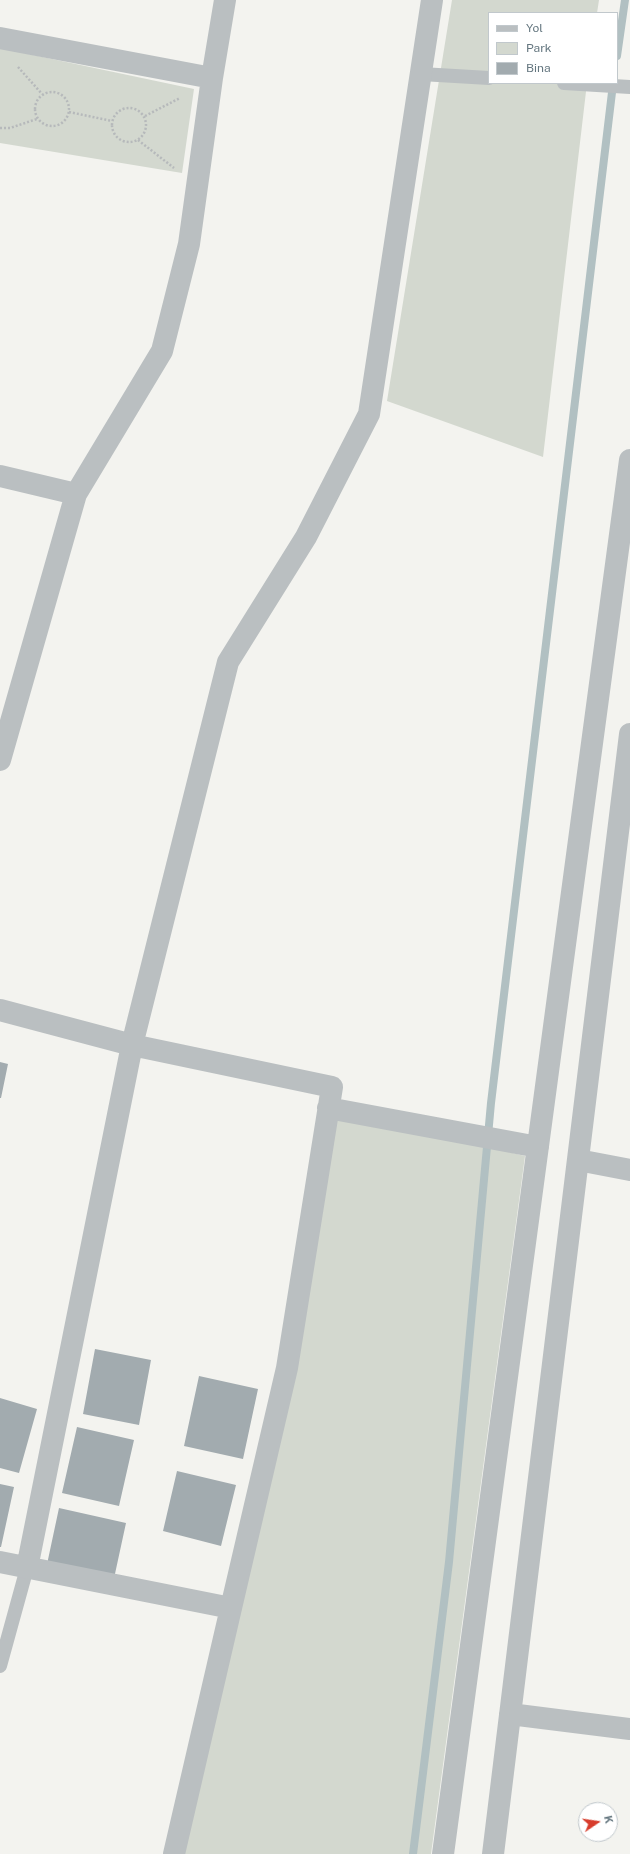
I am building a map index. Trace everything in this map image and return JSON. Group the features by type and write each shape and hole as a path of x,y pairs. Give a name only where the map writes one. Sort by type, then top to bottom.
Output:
{"street":[{"path":"0,760 76,494 162,351 189,244 212,78 225,0"},
{"path":"27,1568 132,1045 228,662 306,537 369,414 432,0"},
{"path":"0,38 212,78"},
{"path":"443,1854 630,460"},
{"path":"0,476 76,494"},
{"path":"493,1854 630,734"},
{"path":"0,1010 132,1045 332,1087 286,1368 174,1854"},
{"path":"328,1108 538,1147"},
{"path":"578,1160 630,1170"},
{"path":"0,1562 231,1608"},
{"path":"510,1714 630,1729"}],"lane":[{"path":"421,74 488,78"},
{"path":"580,84 630,87"},
{"path":"0,1666 27,1568"}],"path":[{"path":"46,92 58,92 63,95 70,107 69,112 60,125 52,127 44,125 37,119 34,105 42,94 46,92"},
{"path":"132,108 141,112 145,116 146,128 138,140 128,143 118,138 114,132 112,121 121,109 132,108"},
{"path":"69,112 112,121"},
{"path":"0,128 10,128 37,119"},
{"path":"138,140 197,186"}],"green space":[{"path":"452,0 599,0 597,12 488,12 488,84 587,84 543,457 387,401"},
{"path":"0,48 194,89 182,173 0,143"},
{"path":"339,1110 525,1156 431,1854 178,1854"}],"building":[{"path":"0,1062 8,1064 1,1098 0,1098"},
{"path":"95,1349 151,1360 139,1425 83,1414"},
{"path":"199,1376 258,1389 243,1459 184,1446"},
{"path":"0,1398 37,1409 19,1473 0,1468"},
{"path":"77,1427 134,1440 119,1506 62,1493"},
{"path":"177,1471 236,1485 221,1546 163,1531"},
{"path":"0,1484 14,1487 1,1547 0,1547"},
{"path":"59,1508 126,1523 113,1583 46,1569"}],"waterway":[{"path":"618,49 625,0"},
{"path":"413,1854 449,1562 491,1103 613,84"}]}
